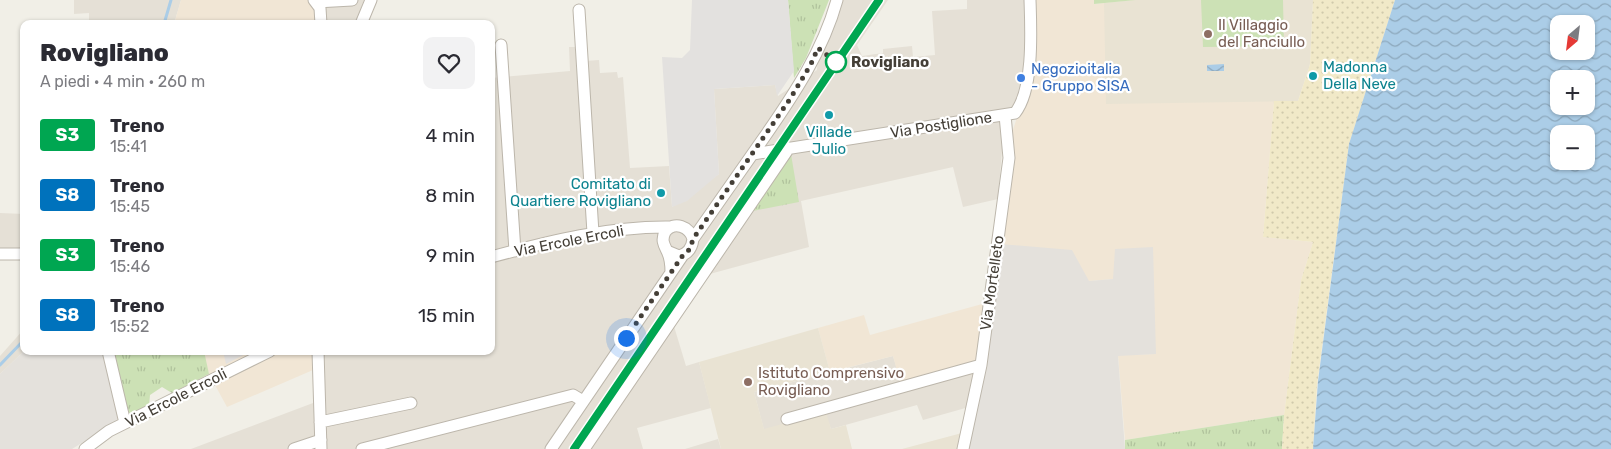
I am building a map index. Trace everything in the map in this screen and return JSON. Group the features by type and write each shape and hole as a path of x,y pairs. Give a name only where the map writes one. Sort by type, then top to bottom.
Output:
{"street":[{"path":"315,1 352,0"},
{"path":"362,20 370,0"},
{"path":"551,449 671,272 683,255 690,249 693,239 790,99 811,64 837,0"},
{"name":"Via Postiglione","path":"753,154 1015,113 1019,108 1028,74 1031,29 1030,0"},
{"path":"315,1 320,8 321,20"},
{"path":"579,10 593,233"},
{"path":"501,45 515,251"},
{"name":"Via Mortelleto","path":"964,449 981,365 1009,158 1005,115"},
{"path":"584,449 789,148"},
{"path":"685,228 698,225 707,219"},
{"path":"671,272 664,236 671,227 678,226 690,232 693,239"},
{"name":"Via Ercole Ercoli","path":"495,256 593,233 627,228 671,227"},
{"path":"646,228 655,234 665,248 674,255 683,255"},
{"path":"0,254 20,254"},
{"path":"109,355 125,423"},
{"name":"Via Ercole Ercoli","path":"85,449 125,423 262,355"},
{"path":"294,449 321,445 318,355"},
{"path":"787,419 981,365"},
{"path":"362,449 573,394 583,401"},
{"path":"320,422 411,402"}],"shaded area":[{"path":"74,0 181,0 175,20 89,20 89,13 74,14"},
{"path":"181,0 309,0 316,16 316,20 175,20"},
{"path":"309,0 364,0 356,20 315,20"},
{"path":"692,0 788,0 794,71 777,96 775,85 714,89 719,174 687,201 672,207 662,57 682,58 690,50"},
{"path":"843,0 888,0 857,45 862,56 883,53 883,49 912,46 913,57 935,55 932,11 967,9 967,0 1026,0 1026,74 1002,151 998,199 963,207 953,167 801,201 809,247 706,275 673,323 686,366 699,362 711,408 637,428 643,449 316,449 316,446 302,449 191,449 313,403 313,355 495,355 495,78 570,71 569,47 583,47 585,61 599,60 600,73 617,72 618,78 623,77 630,168 669,166 672,207 719,174 714,89 775,85 778,96 817,70 818,53 836,24"},
{"path":"1033,0 1094,0 1094,4 1136,0 1313,0 1298,101 1274,102 1263,237 1313,242 1301,280 1284,415 1125,440 1118,355 1156,354 1113,279 1089,281 1000,244 1011,136 1029,80"},
{"name":"Il Villaggio del Fanciullo","path":"1136,0 1313,0 1310,64 1298,101 1106,104 1104,3"},
{"path":"0,213 20,214 20,257 0,257"},
{"path":"1000,244 1072,250 1089,281 1113,279 1115,249 1153,247 1156,354 1118,356 1125,449 967,449"},
{"path":"993,301 977,362 900,382 893,356 830,372 818,328 864,315 870,335"},
{"name":"Istituto Comprensivo Rovigliano","path":"818,328 830,372 754,392 764,429 826,412 831,429 846,425 852,449 721,449 699,362"},
{"path":"20,334 20,355 0,374 0,356"},
{"path":"20,355 105,355 119,415 117,421 72,449 0,449 0,374"},
{"path":"204,355 313,355 313,370 227,407 209,374"},
{"path":"224,355 243,355 226,364"},
{"path":"893,356 901,382 977,362 969,407 923,420 917,405 831,429 825,413 764,430 754,392"},
{"path":"962,433 958,449 902,449"},
{"path":"718,439 721,449 685,449"}],"green space":[{"path":"788,0 829,0 806,58 794,78"},
{"path":"1094,0 1136,0 1094,4"},
{"path":"1201,0 1283,0 1284,46 1203,47"},
{"path":"791,154 799,202 748,212"},
{"path":"112,355 205,355 209,374 172,393 162,387 150,395 149,406 130,415 126,413"},
{"path":"1284,415 1282,449 1125,449 1125,440"}],"sand":[{"path":"1313,0 1395,0 1349,144 1317,385 1313,449 1282,449 1284,415 1301,280 1313,242 1263,237 1274,101 1298,101 1310,64"}],"water":[{"path":"1395,0 1611,0 1611,449 1313,449 1318,381 1349,144"},
{"path":"1224,64 1224,71 1207,71 1207,65"}],"waterway":[{"path":"165,20 171,0"},
{"path":"0,365 20,344"}],"railway":[{"path":"574,449 879,0"}],"train":[{"name":"S3","path":"574,449 879,0"}],"place":[{"name":"Il Villaggio del Fanciullo","path":"1208,34"},
{"name":"Rovigliano","path":"836,62"},
{"name":"Madonna Della Neve","path":"1313,76"},
{"name":"Negozioitalia - Gruppo SISA","path":"1021,78"},
{"name":"Villade Julio","path":"829,115"},
{"name":"Comitato di Quartiere Rovigliano","path":"661,193"},
{"name":"Istituto Comprensivo Rovigliano","path":"748,382"}],"route":[{"path":"626,338 683,255 690,249 693,239 763,140 811,64 818,48 836,62"}]}
